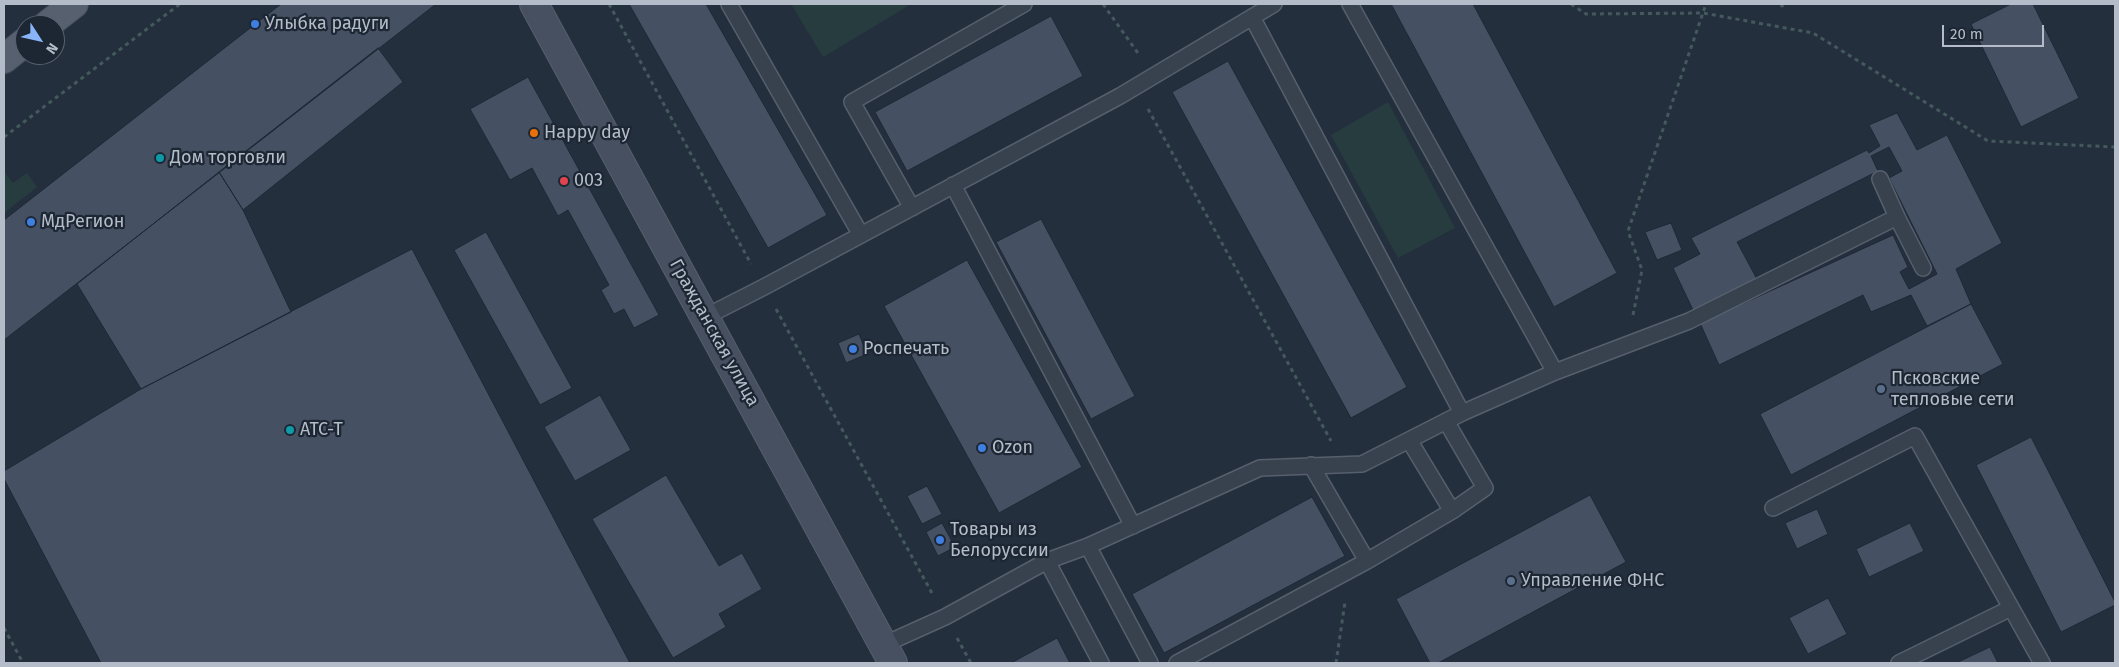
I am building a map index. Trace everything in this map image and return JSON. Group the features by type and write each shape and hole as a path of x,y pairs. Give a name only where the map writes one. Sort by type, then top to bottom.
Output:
{"main road":[{"path":"60,15 74,4"},
{"path":"4,59 15,50"}],"street":[{"name":"Гражданская улица","path":"534,4 888,654"}],"lane":[{"path":"729,4 861,235"},
{"path":"912,208 852,102 1024,4"},
{"path":"705,317 764,288 1136,86 1255,11 1274,4"},
{"path":"1350,4 1555,372"},
{"path":"1255,11 1462,413"},
{"path":"1880,179 1923,268"},
{"path":"953,185 1133,526"},
{"path":"888,654 945,617 1047,561 1088,546 1260,468 1362,464 1462,413 1555,372 1689,321 1897,216"},
{"path":"1177,663 1367,561 1485,488 1446,421"},
{"path":"1773,508 1915,436 2042,663"},
{"path":"1409,440 1452,510"},
{"path":"1311,465 1367,561"},
{"path":"1088,546 1150,663"},
{"path":"1047,561 1101,663"},
{"path":"1899,663 2011,608"}],"path":[{"path":"4,137 180,4"},
{"path":"609,4 970,663"},
{"path":"1103,4 1154,75"},
{"path":"1571,4 1586,14 1703,14 1813,33 1988,141 2115,147"},
{"path":"1628,345 1642,270 1628,231 1706,4"},
{"path":"1781,4 1782,6 1786,4"},
{"path":"1136,86 1344,464"},
{"path":"1336,663 1349,571"},
{"path":"4,628 23,663"}],"green space":[{"path":"791,4 907,4 908,6 823,57"},
{"path":"1388,102 1455,228 1398,258 1331,135"},
{"path":"4,172 13,183 27,173 37,187 4,213"}],"building":[{"name":"Дом торговли","path":"281,4 436,4 4,340 4,220"},
{"path":"629,4 706,4 827,215 768,248"},
{"path":"1391,4 1473,4 1617,273 1554,307"},
{"path":"2011,4 2033,4 2079,98 2021,127 1971,24"},
{"path":"1051,16 1083,76 907,171 875,112"},
{"path":"378,48 403,82 243,210 219,172"},
{"path":"1228,61 1407,387 1351,418 1172,92"},
{"path":"528,77 659,315 634,328 624,309 614,314 601,290 609,285 568,210 558,216 532,168 510,180 470,109"},
{"path":"1897,113 1917,150 1947,135 2002,243 1956,269 1971,304 1927,326 1911,295 1871,312 1863,295 1719,365 1700,323 1893,235 1908,267 1900,272 1909,289 1937,274 1889,178 1902,171 1889,147 1871,156 1878,171 1737,242 1758,281 1694,312 1673,268 1700,254 1691,238 1867,150 1869,153 1880,146 1869,125"},
{"path":"219,172 243,210 291,312 141,389 77,284"},
{"path":"1041,219 1135,396 1091,419 996,242"},
{"path":"1671,223 1682,250 1657,260 1645,232"},
{"path":"486,232 572,388 540,405 454,250"},
{"name":"ATC-T","path":"412,249 630,663 101,663 4,479 4,471 141,389"},
{"path":"967,260 1082,467 999,513 884,306"},
{"name":"Псковские тепловые сети","path":"1971,304 2003,364 1791,475 1760,414"},
{"name":"Роспечать","path":"859,334 867,354 846,363 838,343"},
{"path":"600,395 631,450 575,481 544,427"},
{"path":"2031,437 2115,602 2115,605 2061,632 1976,465"},
{"path":"666,475 719,566 742,553 762,589 719,614 726,627 673,658 592,519"},
{"path":"927,486 942,514 922,524 907,496"},
{"name":"Управление ФНС","path":"1590,495 1626,562 1438,663 1430,663 1396,599"},
{"path":"1312,497 1345,556 1164,653 1132,594"},
{"path":"1817,509 1828,534 1797,549 1785,523"},
{"name":"Товары из Белоруссии","path":"942,523 955,547 938,556 926,532"},
{"path":"1910,523 1924,551 1869,577 1856,549"},
{"path":"1828,598 1847,634 1808,654 1789,618"},
{"path":"1057,638 1070,663 1011,663"},
{"path":"1990,647 1998,663 1956,663"}],"place":[{"name":"Улыбка радуги","path":"255,24"},
{"name":"Happy day","path":"534,133"},
{"name":"Дом торговли","path":"160,158"},
{"name":"003","path":"564,181"},
{"name":"МдРегион","path":"31,222"},
{"name":"Роспечать","path":"853,349"},
{"name":"Псковские тепловые сети","path":"1881,389"},
{"name":"ATC-T","path":"290,430"},
{"name":"Ozon","path":"982,448"},
{"name":"Товары из Белоруссии","path":"940,540"},
{"name":"Управление ФНС","path":"1511,581"}]}
